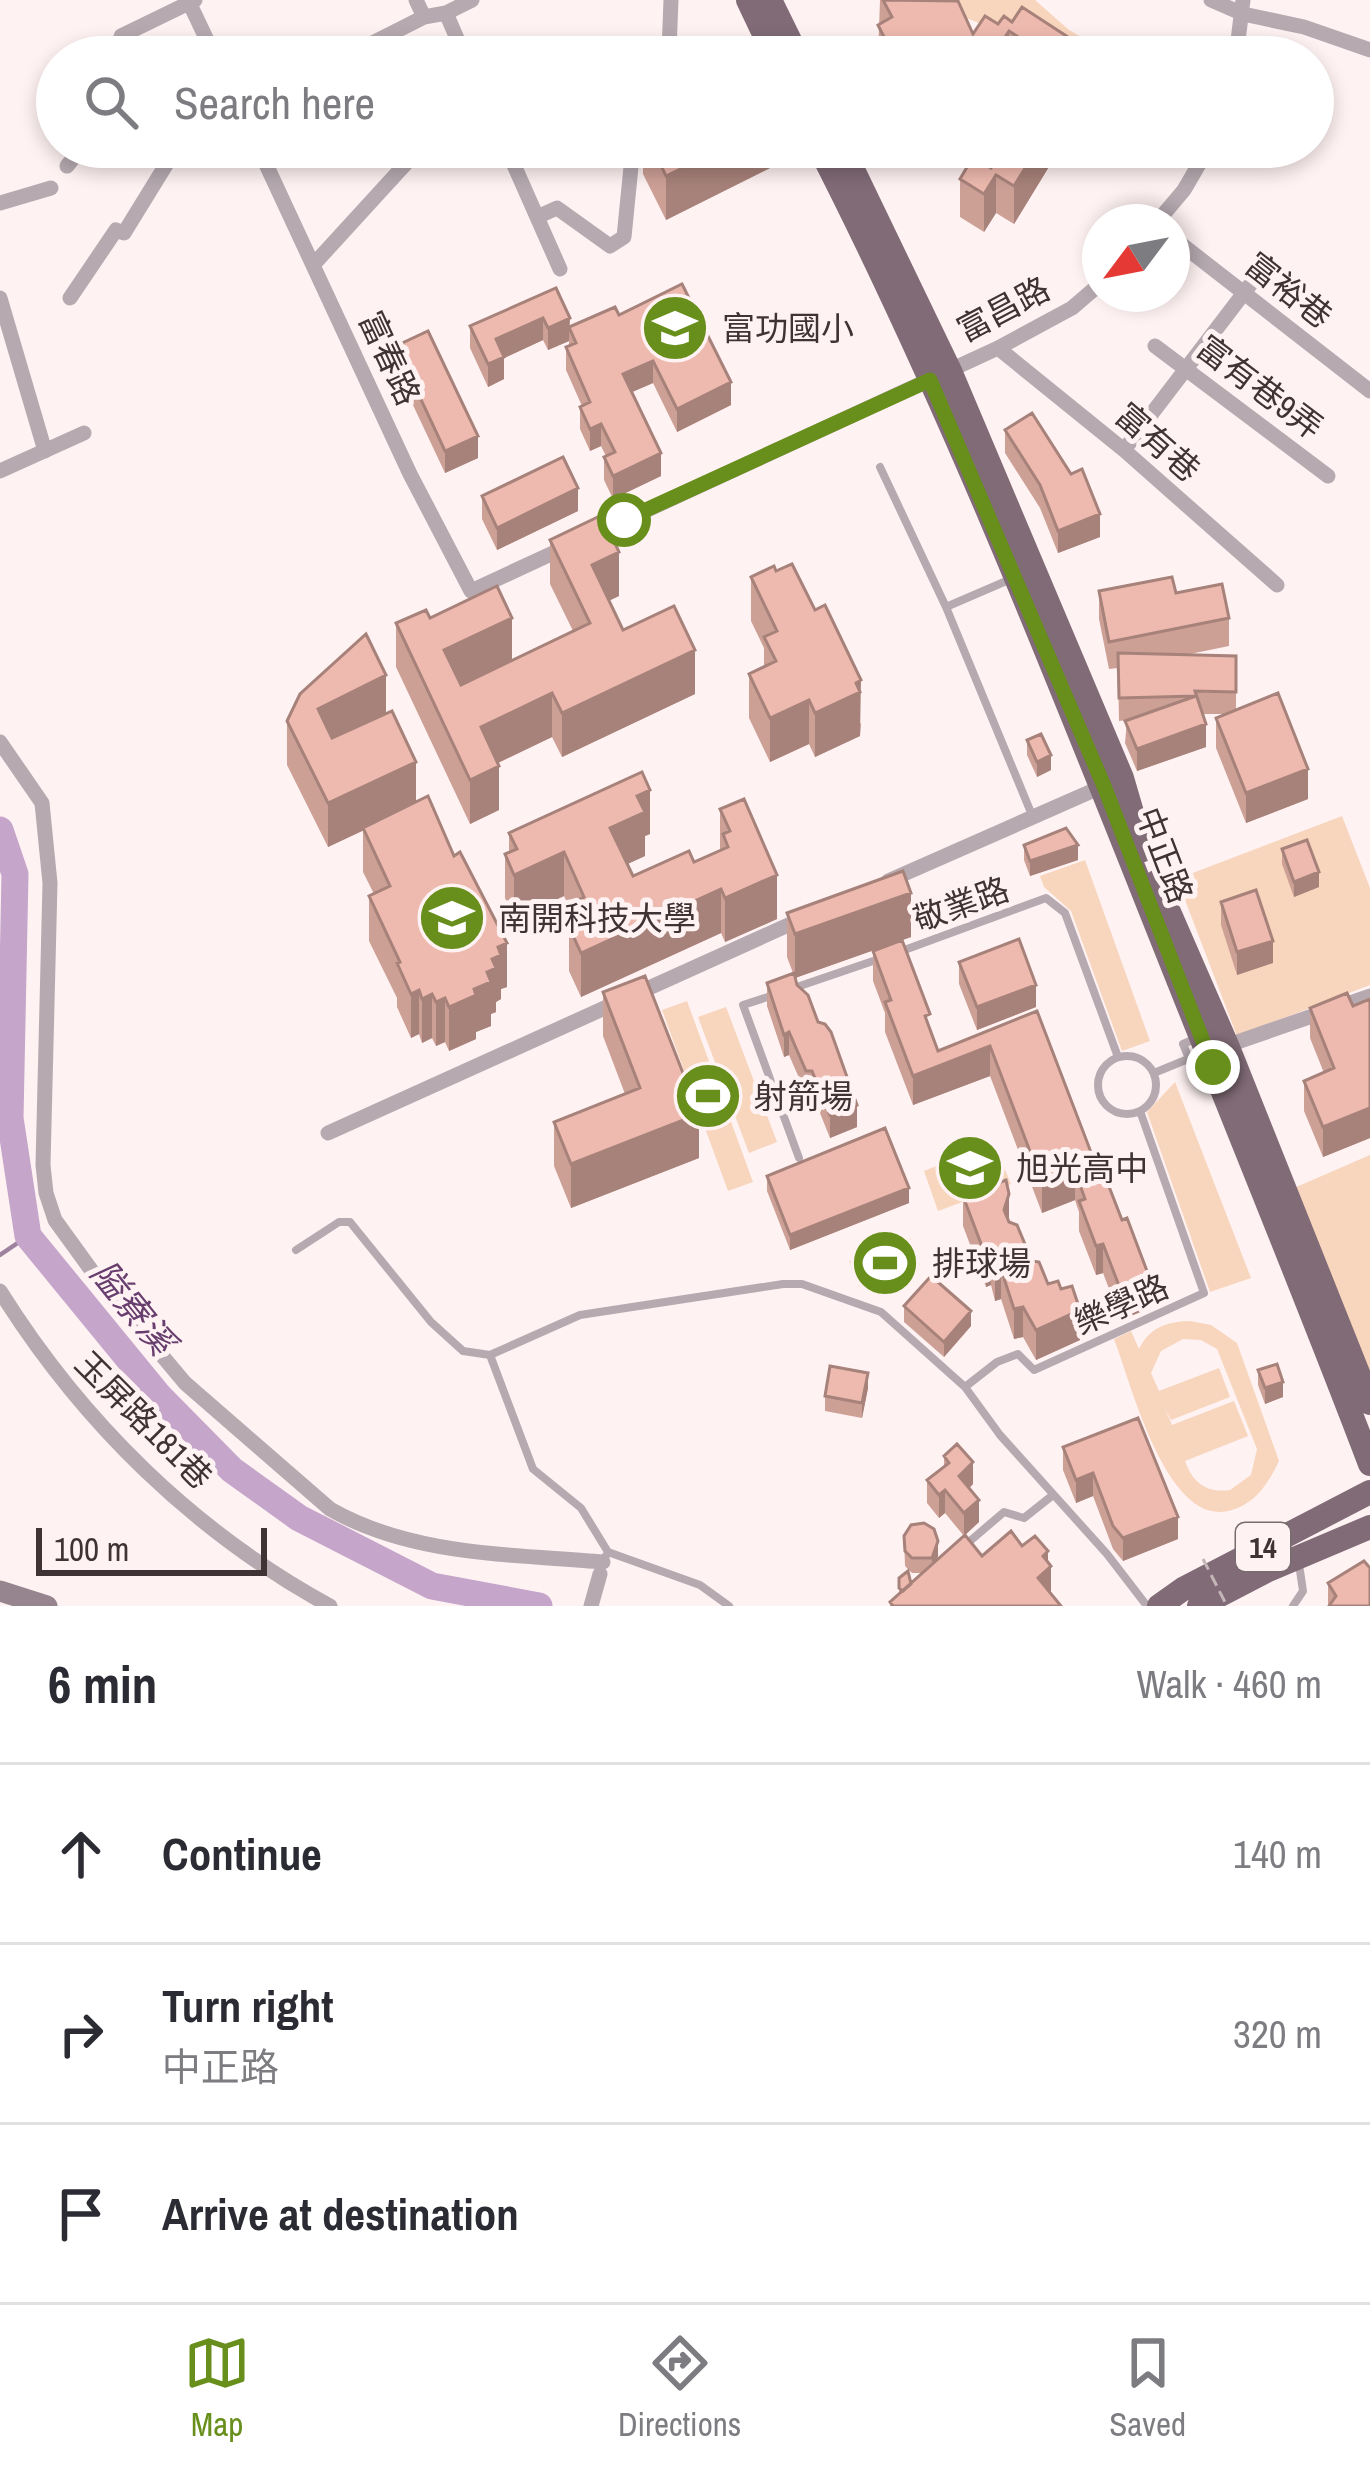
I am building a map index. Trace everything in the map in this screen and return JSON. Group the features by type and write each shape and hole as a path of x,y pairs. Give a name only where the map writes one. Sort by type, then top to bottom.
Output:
{"main road":[{"path":"748,0 765,36"},
{"path":"770,0 788,36"},
{"name":"中正路","path":"830,168 940,375"},
{"name":"中正路","path":"851,168 1113,782 1207,1052 1370,1465"},
{"name":"中正路","path":"1207,1052 1368,1392"},
{"name":"14","path":"1159,1606 1370,1492"},
{"name":"14","path":"1199,1606 1370,1526"}],"street":[{"path":"416,0 424,17"},
{"path":"386,36 472,0"},
{"path":"670,36 671,0"},
{"path":"1211,0 1330,36"},
{"path":"123,36 191,1 206,36"},
{"path":"446,13 456,36"},
{"path":"1334,37 1370,50"},
{"path":"70,298 116,230 124,233 163,168"},
{"name":"富春路","path":"268,168 410,474 471,591"},
{"path":"314,264 402,168"},
{"path":"514,168 560,268"},
{"path":"537,217 557,208 610,246 624,237 631,168"},
{"path":"1172,204 1197,168"},
{"path":"0,203 51,188"},
{"name":"富裕巷","path":"1190,251 1370,392"},
{"path":"1124,451 1270,260"},
{"path":"0,298 45,451"},
{"name":"富昌路","path":"471,591 998,348 1082,299"},
{"name":"富有巷9弄","path":"1155,346 1328,476"},
{"name":"富有巷","path":"998,348 1277,585"},
{"path":"0,471 84,434"},
{"path":"0,742 42,803 50,883 43,1165 55,1220 185,1383 330,1509 392,1537 604,1563 591,1606"},
{"path":"882,884 1113,782"},
{"path":"328,1133 817,912"},
{"path":"1207,1052 1370,996"},
{"name":"玉屏路181巷","path":"0,1291 50,1368 113,1440 244,1556 330,1606"},
{"path":"0,1591 47,1606"}],"lane":[{"path":"880,467 946,607 1033,816"},
{"path":"946,607 1025,572"},
{"name":"敬業路","path":"799,1159 743,1005 1046,898 1065,913 1118,1057"},
{"path":"1154,1073 1207,1052"},
{"path":"1118,1057 1138,1058 1154,1073 1153,1098 1141,1111 1114,1112 1100,1097 1097,1088 1102,1068 1118,1057"},
{"name":"樂學路","path":"964,1388 997,1362 1018,1354 1034,1370 1204,1293 1141,1111"},
{"path":"296,1250 339,1222 350,1222 430,1322 463,1351 490,1355 580,1315 802,1284 881,1312 964,1388 1148,1606"},
{"path":"490,1355 533,1469 581,1508 604,1563 700,1585 729,1606"},
{"path":"970,1541 1004,1512 1024,1518 1053,1496"},
{"path":"1293,1606 1304,1591 1298,1557"}],"path":[{"path":"1203,1559 1227,1606"}],"shaded area":[{"path":"920,0 1035,0 1079,36 1012,36"},
{"path":"1342,816 1370,888 1370,985 1237,1036 1177,879"},
{"path":"1085,860 1150,1041 1122,1051 1071,911 1044,887 1040,876"},
{"name":"射箭場","path":"687,1001 753,1182 728,1191 662,1010"},
{"path":"726,1007 777,1142 749,1153 698,1017"},
{"path":"1175,1082 1251,1278 1210,1292 1147,1112"},
{"path":"994,1143 1011,1184 938,1211 924,1171"},
{"path":"1370,1155 1370,1373 1294,1188"},
{"name":"排球場","path":"910,1238 920,1265 859,1287 849,1261"},
{"path":"1166,1324 1211,1325 1237,1343 1279,1461 1260,1492 1228,1511 1206,1509 1186,1496 1169,1474 1141,1416 1114,1339 1131,1331 1139,1349","holes":["1183,1339 1201,1340 1217,1349 1257,1449 1251,1475 1230,1490 1202,1485 1185,1461 1248,1436 1234,1401 1172,1425 1165,1409 1171,1420 1230,1397 1219,1368 1159,1391 1151,1373 1161,1351"]}],"building":[{"path":"883,0 958,1 973,34 985,16 998,24 1004,16 1012,22 1022,7 1066,36 1017,36 1009,31 1006,36 884,36 878,25 892,17"},
{"path":"966,168 1025,168 1014,186 996,175 984,194 960,179"},
{"path":"682,284 731,382 677,409 653,361 623,374 661,453 613,476 604,457 615,452 601,424 590,429 580,407 590,402 566,347 576,343 569,327 615,307 619,315"},
{"path":"556,288 570,318 548,328 543,318 496,339 504,357 488,364 470,326"},
{"path":"428,331 478,436 445,451 396,346"},
{"path":"1032,413 1071,474 1082,469 1100,514 1058,531 1040,485 1005,430"},
{"path":"563,457 578,488 497,528 482,496"},
{"path":"602,515 619,552 592,565 623,630 674,606 695,650 562,713 552,693 481,727 499,766 470,780 396,623 426,610 430,618 497,586 512,618 444,650 461,685 590,623 550,540"},
{"path":"792,564 815,610 825,605 861,680 856,683 860,692 815,713 809,700 770,718 749,674 776,661 764,637 777,631 751,577"},
{"path":"1172,577 1176,593 1222,584 1229,618 1109,642 1099,591"},
{"path":"366,634 386,675 318,709 332,738 392,711 416,762 328,803 287,721 300,694"},
{"path":"1118,653 1236,656 1236,692 1195,691 1206,724 1137,749 1125,721 1196,696 1119,698"},
{"path":"1278,693 1308,769 1246,793 1216,718"},
{"path":"1041,734 1051,755 1037,762 1027,740"},
{"path":"642,772 650,790 637,796 645,812 610,828 633,876 689,851 694,862 728,847 723,834 730,831 720,809 744,799 777,875 725,898 721,889 581,953 569,927 581,921 573,903 584,897 564,852 514,875 505,854 517,849 509,833"},
{"path":"428,796 454,856 460,852 507,943 498,947 501,955 492,959 496,968 487,972 491,982 449,1007 445,998 436,1002 432,994 422,999 419,990 411,994 369,896 390,886 363,828"},
{"path":"1066,828 1078,845 1030,861 1024,845"},
{"path":"1307,840 1319,872 1294,882 1282,849"},
{"path":"903,871 911,893 795,934 787,913"},
{"path":"1256,890 1273,941 1237,952 1221,902"},
{"path":"1019,939 1036,985 977,1007 959,962"},
{"path":"902,940 930,1014 925,1016 938,1051 1037,1011 1097,1168 1101,1166 1122,1220 1127,1218 1150,1279 1121,1291 1103,1244 1096,1246 1079,1201 1085,1199 1075,1171 1042,1183 990,1046 913,1076 885,1002 891,1000 873,951"},
{"path":"794,973 818,1022 831,1032 857,1105 830,1115 812,1071 806,1071 789,1032 784,1035 767,983"},
{"path":"645,976 699,1114 571,1164 554,1122 640,1088 603,992"},
{"path":"1347,993 1353,1006 1370,999 1370,1108 1323,1127 1304,1081 1334,1068 1310,1008"},
{"path":"885,1128 909,1188 790,1235 767,1176"},
{"path":"1006,1180 1009,1194 1004,1210 1009,1222 1017,1225 1048,1284 1058,1281 1061,1289 1072,1286 1080,1310 1036,1330 1023,1307 1014,1309 1001,1269 995,1271 991,1256 986,1257 963,1196"},
{"path":"931,1276 971,1311 944,1342 904,1306"},
{"path":"1277,1364 1283,1382 1265,1388 1258,1370"},
{"path":"830,1366 868,1373 862,1403 825,1396"},
{"path":"1138,1418 1178,1517 1123,1538 1113,1526 1093,1473 1076,1480 1063,1447"},
{"path":"957,1444 973,1462 959,1476 979,1500 964,1513 945,1490 939,1495 927,1480 949,1463 944,1456"},
{"path":"924,1523 934,1529 938,1541 932,1558 912,1558 905,1551 904,1536 911,1525"},
{"path":"1011,1531 1022,1546 1035,1536 1048,1551 1043,1556 1051,1566 1038,1578 1061,1606 893,1606 890,1602 965,1535 982,1556"},
{"path":"1364,1561 1370,1568 1370,1606 1329,1606 1336,1596 1328,1583"},
{"path":"908,1571 911,1584 903,1591 899,1578"}],"waterway":[{"name":"隘寮溪","path":"0,830 15,874 10,1118 28,1236 159,1396 232,1470 299,1518 432,1586 539,1606"},
{"path":"0,1255 28,1236"}],"place":[{"name":"富功國小","path":"675,328"},
{"name":"南開科技大學","path":"452,918"},
{"name":"射箭場","path":"708,1096"},
{"name":"旭光高中","path":"970,1168"},
{"name":"排球場","path":"885,1263"}],"route":[{"path":"624,520 930,380 1104,786 1213,1067"}]}
